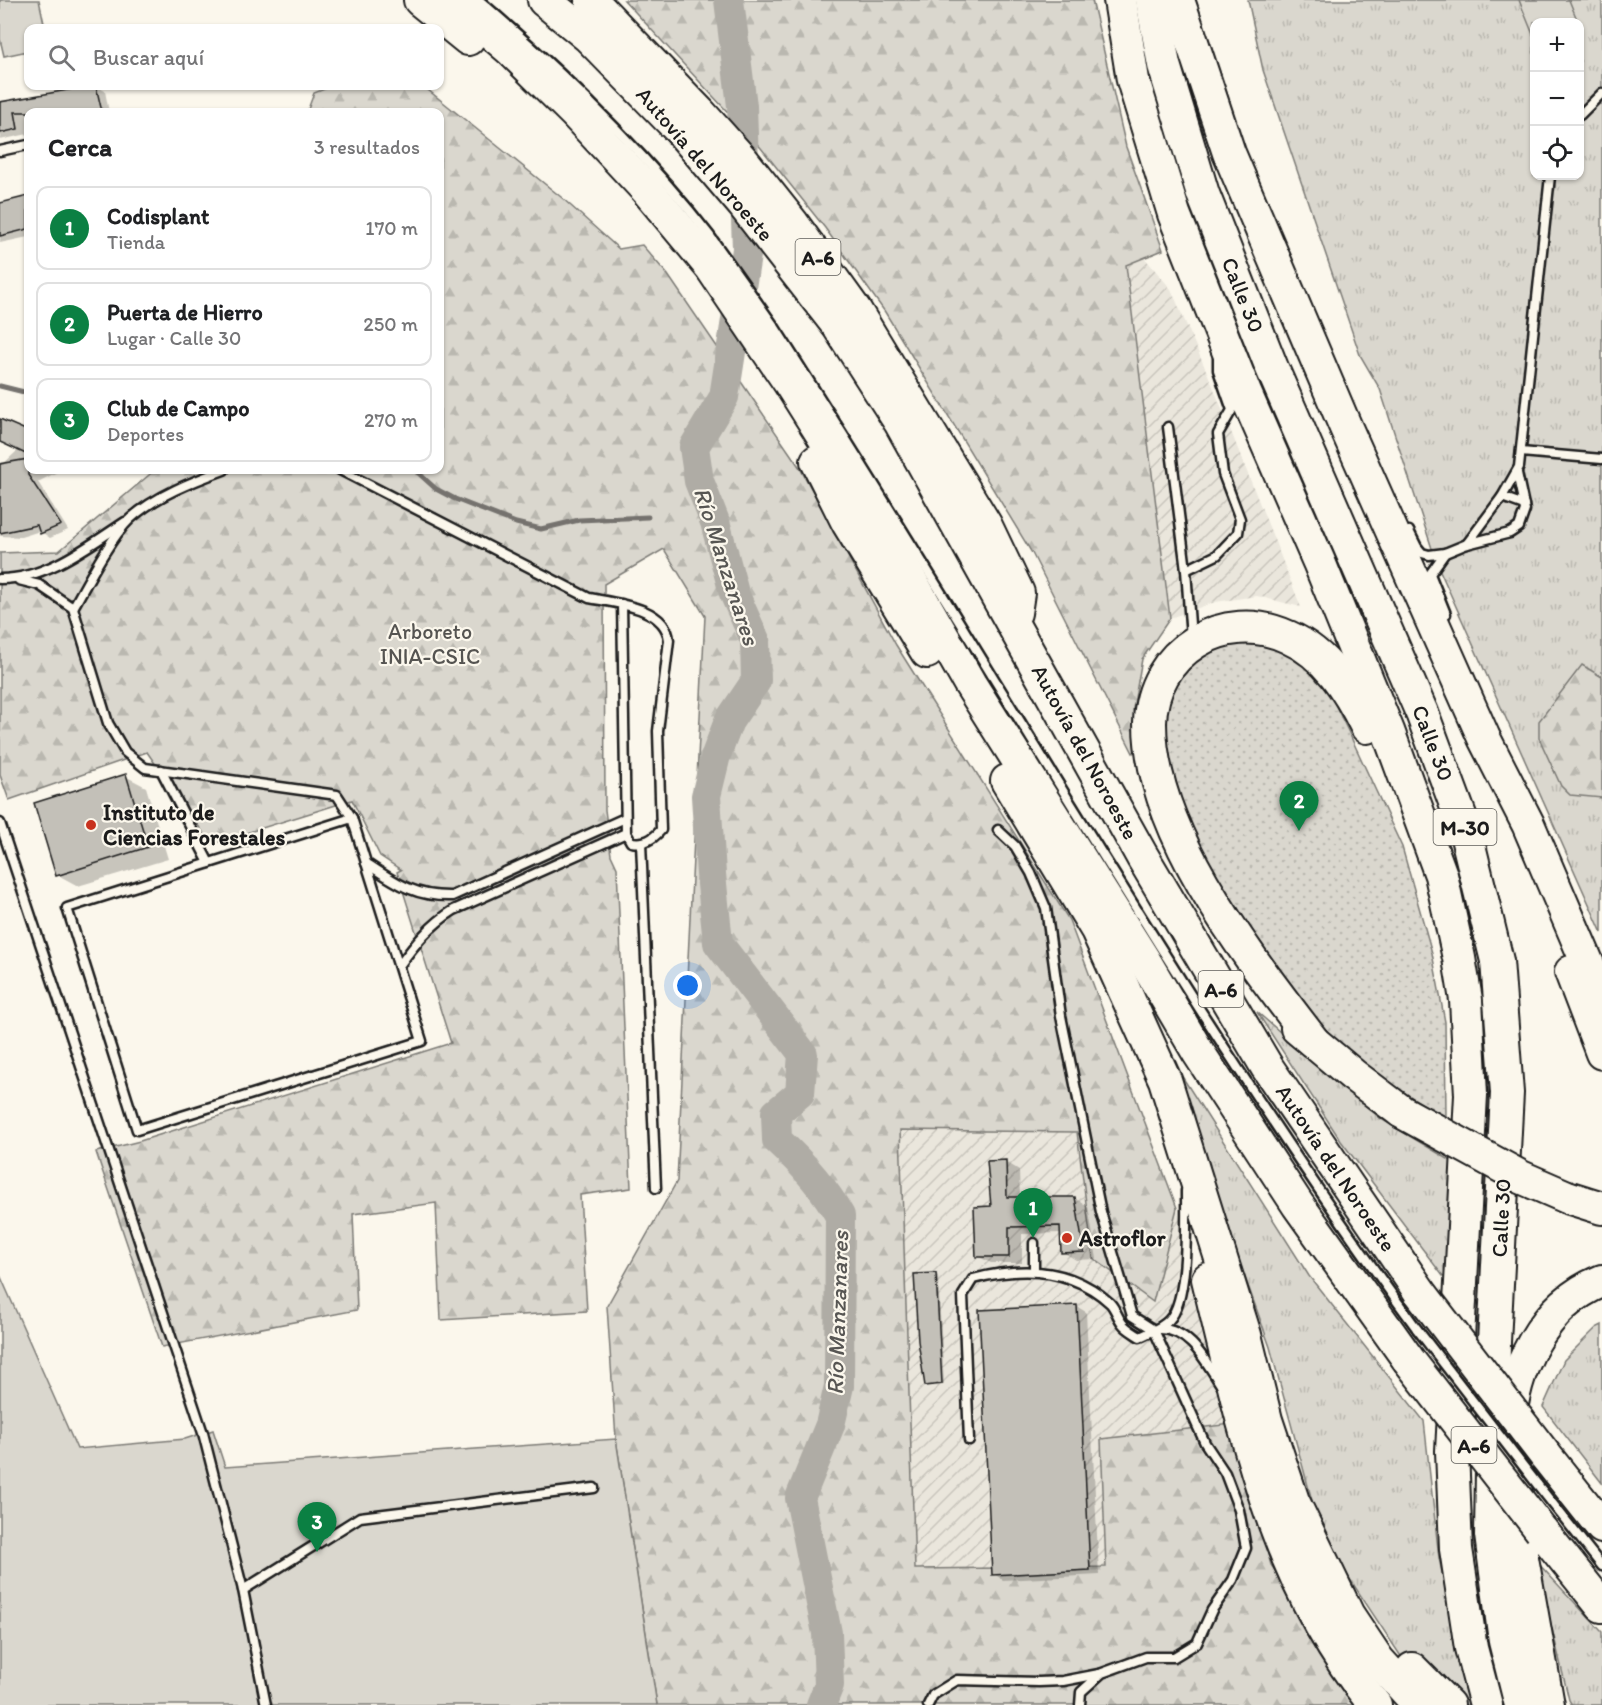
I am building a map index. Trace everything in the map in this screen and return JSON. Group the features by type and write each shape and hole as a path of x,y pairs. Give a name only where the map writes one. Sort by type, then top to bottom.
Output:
{"highway":[{"name":"A-6","path":"420,0 486,56 563,129 628,170"},
{"name":"A-6","path":"453,0 510,49 628,170 688,271 834,453 860,518 881,554 934,621 970,684 1178,1015 1198,1052 1305,1214 1408,1359 1602,1606"},
{"name":"Autovía del Noroeste","path":"544,0 690,121 744,204 910,418 1013,626 1042,673 1142,855 1268,1067 1541,1470 1600,1523"},
{"name":"A-6","path":"591,0 690,121"},
{"name":"Calle 30","path":"1152,0 1164,65 1203,194 1272,369 1422,713 1466,829 1497,961 1507,1093 1493,1354 1491,1535 1506,1641 1521,1705"},
{"path":"1178,0 1229,153 1346,428 1484,738 1528,824 1602,997"},
{"name":"Calle 30","path":"1119,5 1133,80 1173,213 1383,720 1441,875 1466,1000 1471,1095 1452,1451 1456,1549 1471,1648 1486,1705"},
{"path":"834,453 848,523 1097,930 1165,1080 1245,1335 1307,1496 1331,1549 1370,1618 1432,1700"},
{"path":"1313,1041 1221,915 1194,867 1161,787 1151,743 1150,721 1158,684 1167,668 1192,642 1209,633 1246,628 1288,636 1324,662 1347,690 1441,875"},
{"path":"1042,673 1107,756 1179,881 1227,953 1272,1007 1402,1112 1521,1176 1567,1197 1602,1209"},
{"path":"1484,738 1602,1053"},
{"path":"1058,868 1122,998 1154,1086 1186,1190 1242,1425 1259,1484 1290,1564 1338,1656 1375,1705"},
{"path":"1541,1705 1521,1621 1511,1556 1506,1482 1510,1410 1533,1342 1550,1317 1573,1296 1602,1281"},
{"path":"1548,1705 1521,1558 1515,1483 1519,1417 1530,1378 1557,1329 1577,1311 1602,1296"}],"lane":[{"path":"480,0 525,40 628,170"},
{"path":"1584,111 1602,93"},
{"path":"0,151 24,146"},
{"path":"1467,544 1517,473 1550,180"},
{"path":"1186,570 1217,555 1238,532 1240,519 1223,474 1220,454 1218,434 1232,410 1218,370 1218,325"},
{"path":"1168,427 1186,570 1192,642"},
{"path":"1346,428 1377,473"},
{"path":"1521,452 1602,459"},
{"path":"834,453 1350,1237 1417,1329 1541,1470 1602,1566"},
{"path":"1403,519 1422,553 1429,555 1445,554 1467,544 1510,533 1519,527 1524,517 1524,505 1517,473"},
{"path":"0,579 32,576 76,554 182,486 214,474"},
{"path":"348,474 589,598 622,604 661,621 668,631 669,640 658,731 661,830 652,840 641,843 631,842 626,833 622,604"},
{"path":"1502,497 1524,505"},
{"path":"73,608 96,566 130,519"},
{"path":"1445,554 1430,574 1449,626"},
{"path":"15,579 39,585 65,600 73,608 108,723 125,752 145,768 337,795 352,818 422,1041 137,1130 67,908 352,818"},
{"path":"1452,638 1465,696"},
{"path":"161,770 209,863"},
{"path":"366,863 402,888 435,896 452,896 625,818"},
{"path":"0,823 203,1433 243,1590 266,1705"},
{"path":"928,1705 933,1695 957,1680 1055,1682 1102,1673 1146,1657 1174,1657 1197,1643 1212,1610 1233,1580 1246,1548 1239,1510 1225,1473 1205,1443 1154,1330 1132,1316 1101,1212 1061,1016 1046,909 1031,873 1015,846 998,830"},
{"path":"399,966 418,939 437,921 454,910 626,833"},
{"path":"641,843 657,1188"},
{"path":"969,1440 963,1295 973,1279 1003,1271 1034,1271 1073,1278 1093,1288 1113,1305 1123,1325 1140,1337 1169,1320 1180,1305 1183,1285 1186,1190"},
{"path":"1034,1243 1034,1271"},
{"path":"1154,1330 1174,1331 1195,1346 1226,1393 1242,1425"},
{"path":"243,1590 360,1517 594,1488"},
{"path":"1080,1705 1081,1692 1102,1673"}],"shaded area":[{"path":"1143,256 1171,289 1212,384 1301,607 1257,596 1215,602 1170,618 1126,264"},
{"path":"900,1130 1077,1132 1093,1258 1153,1302 1177,1208 1232,1424 1101,1439 1106,1567 915,1569"}],"green space":[{"path":"0,0 39,0 44,24 24,24 24,52 4,56 0,39"},
{"path":"624,0 1092,0 1126,147 1163,250 1126,265 1170,618 1142,659 1133,709 1138,748 1133,753 1032,553 885,312 825,228 761,148"},
{"path":"1248,0 1602,0 1602,933 1437,564 1380,389 1360,355 1263,70"},
{"path":"1519,0 1569,0 1576,18 1530,18 1530,27"},
{"name":"Arboreto INIA-CSIC","path":"322,90 428,90 561,197 619,249 642,245 668,275 800,468 896,645 1069,920 1177,1208 1153,1302 1093,1258 1077,1132 900,1130 915,1569 1106,1567 1101,1439 1232,1424 1271,1565 1370,1705 657,1705 616,1439 607,1306 677,1181 705,616 664,549 604,584 605,810 611,855 617,868 631,1188 580,1195 587,1311 441,1320 436,1203 353,1214 357,1310 162,1347 96,1152 140,1141 451,1043 397,872 401,870 380,856 352,800 211,844 147,752 9,800 0,775 0,553 59,551 150,474 444,474 444,108 308,108 314,93"},
{"path":"1221,642 1270,644 1295,654 1326,686 1350,735 1402,847 1432,953 1445,1022 1446,1119 1361,1065 1311,1018 1209,869 1177,795 1162,735 1172,680"},
{"path":"1582,665 1602,677 1602,798 1570,795 1561,786 1539,738 1539,721"},
{"path":"1257,1012 1381,1119 1458,1165 1452,1288 1341,1141"},
{"path":"1162,1045 1309,1276 1424,1421 1439,1558 1469,1705 1462,1705 1404,1661 1322,1537 1270,1347"},
{"path":"0,1275 77,1449 185,1439 213,1430 225,1467 616,1439 657,1705 0,1705"},
{"path":"1602,1325 1602,1483 1543,1407 1564,1360 1596,1328"},
{"path":"1536,1561 1602,1632 1602,1705 1572,1705 1569,1700"}],"building":[{"path":"68,90 97,90 101,108 24,108 24,112 15,112 18,129 0,133 0,102"},
{"path":"24,197 24,230 0,236 0,203"},
{"path":"0,419 24,429 24,453 0,442"},
{"path":"24,460 24,474 28,474 61,525 40,534 37,525 0,533 0,464"},
{"name":"Instituto de Ciencias Forestales","path":"126,774 148,847 56,876 34,803"},
{"path":"1006,1160 1007,1197 1075,1197 1084,1252 1061,1253 1060,1226 1009,1227 1009,1257 976,1257 974,1207 991,1206 987,1161"},
{"path":"936,1273 942,1384 925,1386 918,1341 914,1274"},
{"path":"1077,1305 1090,1570 992,1575 979,1310"}],"waterway":[{"name":"Río Manzanares","path":"729,0 742,106 747,249 724,397 694,447 699,481 715,522 734,593 755,640 756,681 729,721 716,755 706,796 718,943 803,1054 800,1093 776,1113 777,1140 812,1175 840,1216 839,1386 830,1425 800,1498 827,1633 829,1685 821,1705"},
{"path":"0,386 24,392"},
{"path":"419,474 436,489 455,499 516,523 541,529 579,520 648,517"},
{"path":"700,514 713,517"}],"place":[{"name":"Instituto de Ciencias Forestales","path":"91,825"},
{"name":"Puerta de Hierro","path":"1299,831"},
{"name":"Codisplant","path":"1033,1238"},
{"name":"Astroflor","path":"1067,1238"},
{"name":"Club de Campo","path":"317,1552"}]}
